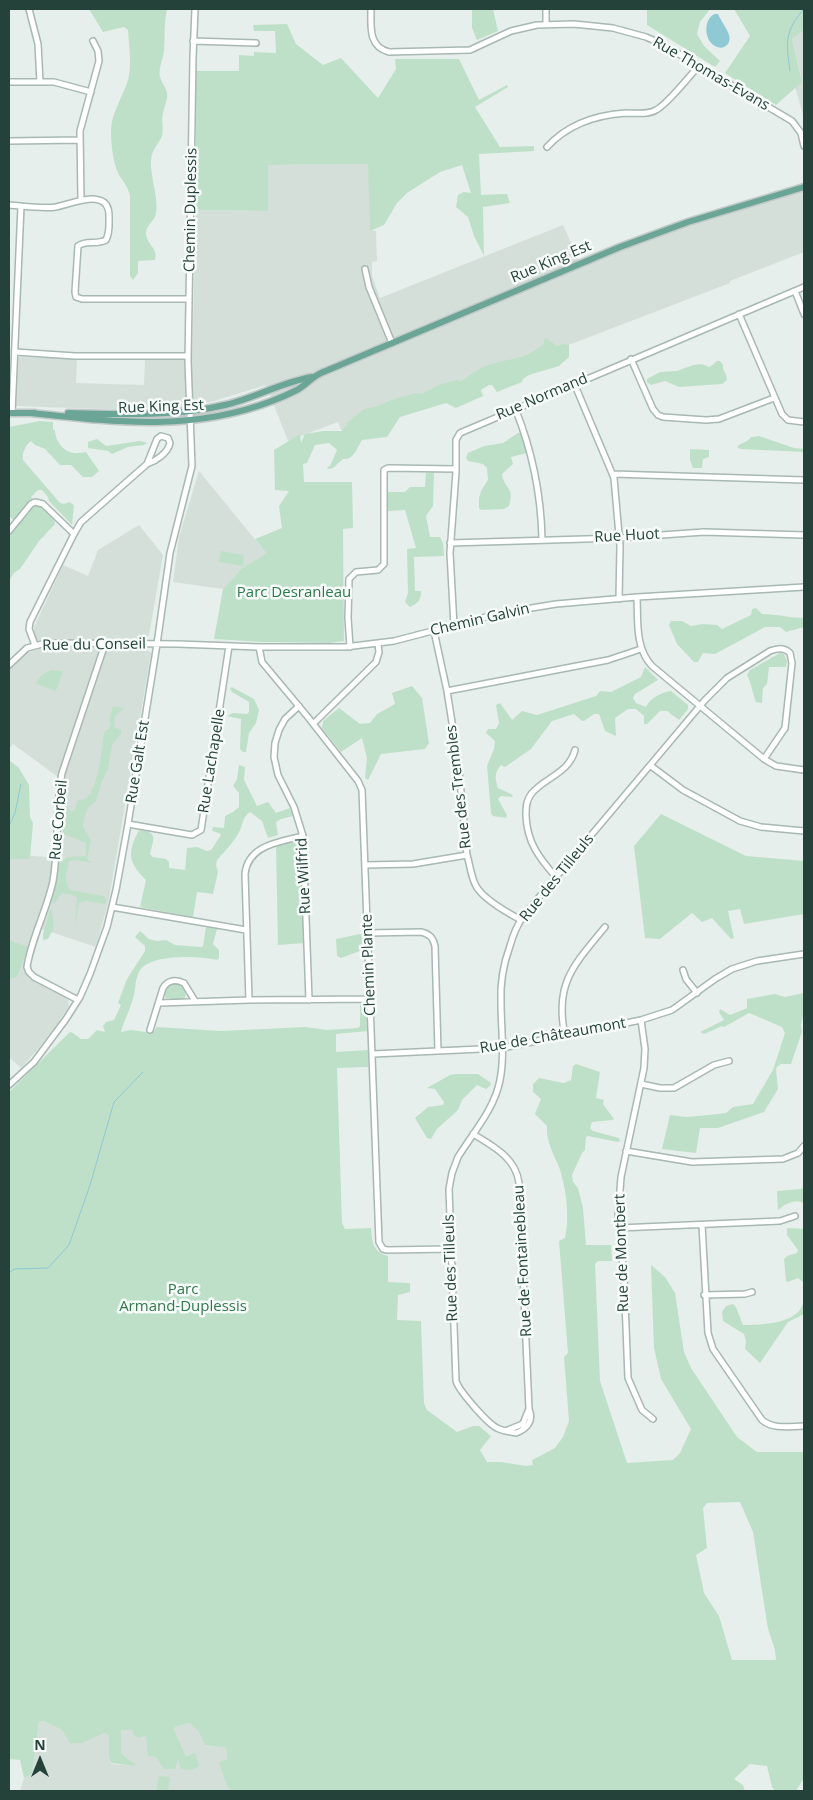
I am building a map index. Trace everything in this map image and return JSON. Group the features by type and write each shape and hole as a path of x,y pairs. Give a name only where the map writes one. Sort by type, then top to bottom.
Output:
{"main road":[{"name":"Rue King Est","path":"10,413 147,414 190,411 236,403 294,380 314,376 648,236 804,187"},
{"name":"Rue King Est","path":"31,413 117,422 191,421 228,414 272,401 298,390 314,376"}],"street":[{"path":"29,9 38,44 40,82"},
{"name":"Chemin Duplessis","path":"190,411 188,356 195,9"},
{"name":"Rue Thomas-Evans","path":"371,9 372,38 379,47 389,52 470,50 512,31 546,24 593,25 630,32 662,44 792,121 801,133 804,146"},
{"path":"546,9 546,24"},
{"path":"81,200 80,131 98,69 99,55 93,41"},
{"path":"193,41 256,43"},
{"path":"547,147 562,133 588,120 614,114 656,111 699,66"},
{"path":"9,82 62,84 91,92"},
{"path":"9,141 80,140"},
{"path":"9,205 55,207 81,200 101,201 108,205 109,231 106,240 83,243 78,246 76,297 82,299 189,299"},
{"path":"10,413 22,206"},
{"path":"365,268 369,287 392,343"},
{"name":"Rue Normand","path":"454,626 450,543 456,469 456,440 460,433 515,408 804,287"},
{"path":"795,291 804,314"},
{"path":"739,314 774,398 784,417 794,422 804,422"},
{"path":"15,352 75,356 188,356"},
{"path":"632,359 653,410 658,415 664,417 719,419 774,398"},
{"path":"574,383 613,474 619,538 619,599"},
{"path":"515,408 525,433 536,476 541,509 542,539"},
{"name":"Rue Galt Est","path":"9,1085 46,1048 78,1000 96,960 112,907 128,824 170,553 192,466 190,411"},
{"path":"35,645 29,629 30,622 74,534 85,518 146,464 156,460 169,448 168,438 161,436 157,439 146,464"},
{"path":"350,647 347,583 351,575 356,572 378,570 384,564 384,470 388,468 456,469"},
{"path":"613,474 804,480"},
{"path":"9,531 31,504 40,502 74,534"},
{"name":"Rue Huot","path":"450,543 619,538 704,532 804,536"},
{"name":"Chemin Galvin","path":"157,644 350,647 378,644 532,608 637,597 804,587"},
{"path":"637,597 641,649 646,661 699,707 764,759 776,766 804,770"},
{"name":"Rue des Trembles","path":"434,631 458,760 471,873 476,886 482,894 521,920"},
{"name":"Rue du Conseil","path":"9,665 22,652 35,645 54,643 157,644"},
{"name":"Rue Corbeil","path":"78,1000 34,977 28,970 28,961 53,880 58,840 59,792 62,774 105,644"},
{"path":"314,724 376,662 379,652 378,644"},
{"name":"Rue Lachapelle","path":"128,824 192,835 201,830 229,646"},
{"name":"Chemin Plante","path":"259,647 262,662 314,724 361,786 364,801 378,1238 380,1245 387,1250 451,1249"},
{"path":"446,691 608,660 641,649"},
{"name":"Rue des Tilleuls","path":"457,1386 454,1367 450,1182 454,1165 493,1101 498,1089 502,1065 500,1004 502,973 510,945 521,920 716,688 727,678 775,649 788,650 792,663 784,728 764,759"},
{"name":"Rue Wilfrid","path":"299,706 285,719 278,730 274,743 274,757 278,775 294,807 303,836 309,1000"},
{"path":"556,877 541,861 530,841 526,806 532,793 565,768 571,761 575,750"},
{"path":"651,766 683,790 740,822 761,827 804,831"},
{"path":"249,1000 245,874 247,865 253,855 265,846 303,836"},
{"path":"366,865 413,864 468,855"},
{"path":"112,907 246,930"},
{"path":"565,1036 562,1003 567,976 605,927"},
{"path":"368,933 421,932 426,933 432,938 435,946 438,1051"},
{"name":"Rue de Châteaumont","path":"373,1054 502,1048 641,1020 672,1010 722,974 742,965 804,954"},
{"path":"683,970 686,979 697,993"},
{"path":"150,1030 165,985 176,980 184,983 195,1001"},
{"path":"159,1004 195,1001 371,999"},
{"name":"Rue de Montbert","path":"641,1020 645,1049 641,1084 619,1188 619,1228 624,1276 628,1378 642,1410 654,1419"},
{"path":"641,1084 660,1088 674,1088 714,1065 729,1061"},
{"name":"Rue de Fontainebleau","path":"457,1386 463,1395 494,1426 508,1430 519,1427 524,1423 529,1409 518,1176 514,1167 501,1152 473,1134"},
{"path":"626,1151 692,1162 783,1159 798,1153 804,1146"},
{"path":"619,1228 780,1221 795,1216"},
{"path":"702,1225 704,1295 710,1343 765,1423 776,1426 804,1426"},
{"path":"704,1295 745,1294 752,1292"}],"shaded area":[{"path":"804,30 804,118 795,87 802,81 792,39"},
{"path":"369,164 370,230 376,231 377,261 372,262 372,276 380,298 563,225 580,263 620,247 804,187 804,252 730,281 730,283 342,432 338,422 288,441 266,385 214,401 179,408 99,409 16,406 18,357 77,359 76,383 144,385 145,360 192,359 196,210 268,211 268,165"},
{"path":"199,471 266,553 242,568 223,589 173,582 179,537"},
{"path":"139,525 163,555 149,635 144,639 110,639 107,649 147,650 151,653 109,899 96,947 42,929 31,964 32,971 72,993 68,999 69,1006 55,1027 21,1068 9,1057 9,854 59,858 65,779 58,777 13,744 9,749 9,669 24,654 38,649 34,627 63,565 88,576 98,550"},
{"path":"43,1721 62,1730 98,1735 104,1733 109,1736 109,1758 111,1764 134,1766 121,1753 121,1730 132,1730 146,1736 158,1759 179,1759 195,1753 186,1756 174,1729 189,1723 198,1731 205,1745 226,1748 233,1791 20,1791 24,1778 32,1774 39,1722"}],"green space":[{"path":"89,9 167,9 164,51 160,74 167,95 162,116 162,136 151,160 157,208 146,233 156,256 155,260 138,261 138,273 133,280 130,276 130,196 116,169 111,136 113,118 126,86 130,68 128,30 124,27 103,32"},
{"path":"472,9 493,9 498,31 477,40 472,28"},
{"path":"647,9 710,9 700,22 697,34 704,46 720,61 715,67 647,25"},
{"path":"734,9 804,9 804,30 792,39 802,82 776,105 725,73 750,36"},
{"path":"287,24 296,44 323,65 341,58 378,98 396,69 395,59 459,59 479,100 507,85 508,87 475,107 500,147 534,146 534,151 479,154 481,195 507,194 510,203 483,207 484,256 474,236 468,217 456,207 458,195 464,192 471,193 462,165 440,172 407,193 397,203 384,225 370,231 368,164 268,165 268,211 196,210 196,71 239,71 239,55 254,56 254,52 276,53 275,31 254,31 253,25"},
{"name":"Parc Desranleau","path":"546,338 557,346 569,345 569,357 559,366 529,375 522,382 497,392 492,385 489,385 481,390 483,396 456,408 446,403 400,417 387,437 362,440 353,456 343,459 333,468 328,469 327,467 330,466 337,450 329,443 315,445 307,463 303,464 304,482 352,482 353,528 343,529 344,641 330,643 263,642 214,639 223,589 242,568 266,553 255,539 282,528 279,506 289,491 275,490 274,450 300,434 301,443 305,434 323,431 342,431 348,422 364,409 416,393 422,394 439,385 456,380 460,382 486,366 529,354 544,344"},
{"path":"717,361 720,361 723,365 727,378 722,384 679,387 665,381 651,385 647,382 647,379 660,372 677,371 701,364 710,367"},
{"path":"40,421 53,422 53,430 55,430 58,441 63,448 74,453 86,452 99,471 92,477 83,477 71,465 60,465 45,449 31,441 27,445 23,460 60,503 69,502 74,505 72,525 49,501 42,490 38,490 31,497 54,520 55,524 39,541 20,569 14,573 9,581 9,536 18,524 9,516 9,427"},
{"path":"521,433 527,453 511,457 513,464 502,474 511,494 509,506 504,509 481,510 479,508 479,498 488,480 487,468 483,464 468,461 466,458 468,453 484,446 503,443"},
{"path":"759,436 794,448 804,449 804,452 741,449 737,447 751,437"},
{"path":"97,439 106,446 140,441 147,443 128,447 112,454 108,451 88,448 88,442"},
{"path":"690,449 709,450 709,457 703,459 702,468 693,468 690,460"},
{"path":"434,472 433,506 426,516 430,537 440,537 443,543 444,556 414,557 415,591 421,591 421,594 418,601 410,607 405,602 408,593 407,549 416,548 405,510 388,511 387,492 405,492 410,487 425,487 426,473"},
{"path":"221,551 244,555 243,566 219,562"},
{"path":"756,608 762,614 804,618 804,627 786,632 780,627 765,627 715,654 703,653 698,662 694,662 677,644 669,625 671,621 682,621 691,626 702,624 717,625 722,629 751,615 752,609"},
{"path":"780,653 784,654 787,661 786,667 769,667 767,684 763,688 762,703 756,702 747,675 750,670"},
{"path":"645,667 658,680 635,694 633,698 636,703 646,707 657,696 671,691 688,705 688,709 679,720 667,711 660,711 647,724 644,724 644,716 636,709 628,709 615,718 616,736 605,731 599,714 594,714 584,721 574,714 552,721 531,749 505,767 501,765 497,771 496,781 498,788 513,795 512,797 501,796 498,799 507,815 506,818 493,816 491,813 487,766 495,741 486,733 488,729 496,729 499,723 496,705 500,703 512,720 522,711 537,715 596,696 600,691 611,692 641,677"},
{"path":"51,670 63,671 56,691 36,684 42,675"},
{"path":"412,686 422,698 429,743 425,749 381,754 368,780 365,778 367,758 362,738 341,752 322,728 323,721 339,708 360,724 370,723 377,714 395,704 392,693"},
{"path":"232,687 254,699 259,710 256,723 249,733 246,752 240,749 241,719 227,716 233,713 247,714 249,712 249,702 232,692 230,688"},
{"path":"113,706 124,708 115,716 114,727 121,730 121,734 112,745 108,769 96,801 88,808 84,818 83,826 91,841 87,859 92,863 76,860 69,861 66,876 70,890 104,896 107,901 104,904 86,901 79,903 75,926 77,898 62,893 55,903 52,902 59,864 68,857 86,856 86,843 63,834 63,802 65,801 69,810 74,811 78,800 85,799 94,786 99,768 104,733 109,729"},
{"path":"9,760 19,768 29,785 30,817 33,823 30,859 11,859 9,864"},
{"path":"239,765 245,767 244,780 257,806 268,802 276,813 290,808 293,816 276,822 278,835 268,838 262,821 250,812 247,814 240,831 217,860 218,872 213,894 197,892 193,917 140,907 146,880 136,868 131,857 132,845 139,830 152,834 153,840 150,854 153,857 166,859 169,862 169,868 185,870 187,848 197,847 207,851 211,850 221,835 212,831 213,827 224,828 225,816 239,807 239,793 233,786 237,779"},
{"path":"661,814 746,856 804,861 804,914 744,924 740,909 728,911 734,938 731,939 712,918 702,922 692,913 660,939 645,938 634,846"},
{"path":"297,840 300,844 304,943 278,945 276,846"},
{"path":"52,909 54,930 48,939 43,940 43,934 50,910"},
{"name":"Parc Armand-Duplessis","path":"206,927 217,929 213,944 219,950 219,958 217,960 177,957 147,964 141,969 137,978 133,1000 121,1032 131,1030 152,1033 157,1027 221,1031 305,1027 327,1030 358,1028 360,1026 360,1004 367,1005 368,1031 336,1034 336,1052 368,1050 368,1067 337,1068 342,1223 345,1229 371,1228 374,1246 379,1252 388,1256 388,1282 410,1283 410,1292 398,1295 397,1320 421,1321 424,1403 427,1410 457,1432 473,1426 479,1426 491,1436 480,1450 487,1462 533,1465 532,1460 555,1448 563,1437 569,1421 564,1357 568,1353 559,1241 565,1238 567,1221 566,1202 559,1167 549,1142 547,1126 535,1114 541,1099 533,1092 533,1084 539,1078 564,1083 571,1080 573,1066 576,1064 600,1072 596,1098 604,1100 603,1104 614,1119 592,1122 590,1128 593,1131 619,1138 620,1141 586,1137 585,1150 572,1175 573,1182 578,1188 583,1208 586,1245 611,1245 612,1261 598,1261 595,1264 600,1381 627,1463 673,1460 680,1453 691,1429 661,1379 654,1348 651,1265 665,1277 675,1293 684,1352 691,1368 737,1437 757,1452 804,1452 804,1778 796,1791 775,1791 772,1787 767,1766 750,1764 734,1779 743,1785 745,1791 233,1791 228,1788 219,1763 227,1760 226,1748 205,1745 198,1731 189,1723 174,1729 186,1756 195,1753 199,1766 192,1770 180,1768 178,1759 175,1769 164,1769 156,1757 148,1756 146,1736 138,1738 132,1730 121,1730 121,1753 135,1764 134,1766 111,1763 109,1758 109,1736 104,1733 82,1743 70,1743 62,1730 43,1721 39,1722 32,1774 24,1778 20,1760 9,1759 9,1092 70,1032 81,1039 88,1039 97,1030 105,1032 103,1026 106,1022 114,1020 121,1005 118,1003 127,979 145,951 145,946 135,937 140,931 149,939 157,941 166,940 175,945 203,946","holes":["740,1502 753,1532 767,1623 776,1660 732,1660 719,1616 704,1593 696,1555 707,1548 703,1508 707,1503"]},
{"path":"360,934 364,935 365,949 341,958 337,956 336,939"},
{"path":"9,940 28,947 17,977 11,979 9,978"},
{"path":"174,983 184,986 185,998 179,1000 166,998 164,994 167,987"},
{"path":"804,993 802,1032 791,1064 781,1064 777,1067 778,1089 764,1112 718,1128 700,1128 696,1153 662,1149 670,1115 686,1117 726,1113 733,1107 753,1104 773,1070 785,1033 782,1027 749,1013 724,1027 722,1026 704,1034 700,1032 724,1020 719,1012 720,1009 730,1015 747,1008 747,999 775,994 785,997"},
{"path":"478,1074 491,1083 486,1089 477,1085 462,1100 458,1110 437,1129 431,1139 427,1138 415,1118 428,1107 443,1105 444,1102 435,1089 427,1088 450,1075"},
{"path":"804,1187 804,1203 794,1201 778,1210 777,1191 801,1189"},
{"path":"787,1228 804,1229 804,1283 798,1278 786,1281 784,1259 797,1253 798,1250 787,1235"},
{"path":"804,1301 804,1314 788,1322 760,1363 745,1349 746,1341 744,1334 723,1321 722,1312 726,1306 733,1304 743,1325 756,1325 772,1323 793,1316 801,1308"},
{"path":"159,1776 170,1777 168,1791 156,1791"}],"water":[{"path":"715,14 718,14 730,38 728,44 721,48 711,43 706,30 708,20"}],"waterway":[{"path":"790,71 788,38 793,24 804,9"},
{"path":"9,826 15,813 21,784"},
{"path":"9,1273 14,1269 48,1268 69,1245 90,1185 114,1102 143,1072"}]}
